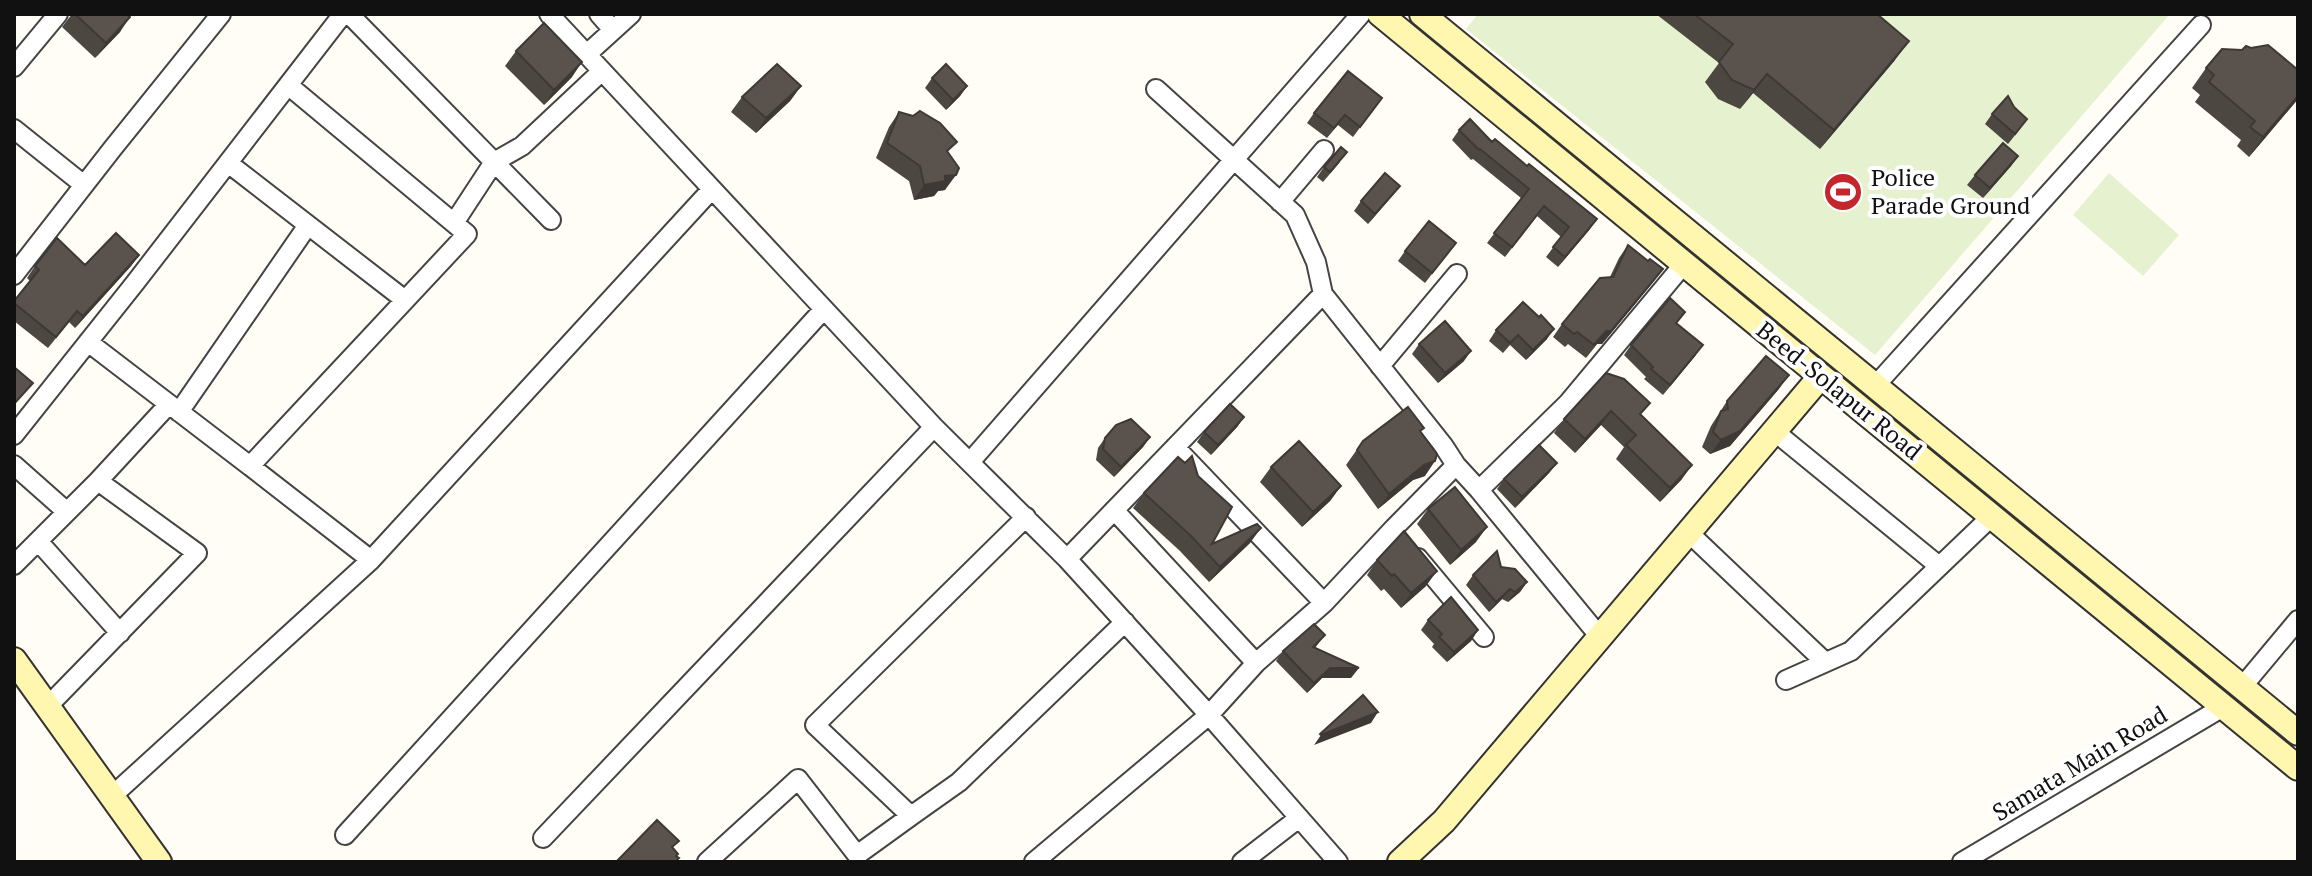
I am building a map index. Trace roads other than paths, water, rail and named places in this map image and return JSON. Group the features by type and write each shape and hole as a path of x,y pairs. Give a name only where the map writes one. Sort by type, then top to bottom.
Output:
{"main road":[{"name":"Beed-Solapur Road","path":"1380,14 2298,768"},
{"name":"Beed-Solapur Road","path":"1432,17 2298,733"},
{"path":"1415,857 1821,376"},
{"path":"14,660 159,862"}],"street":[{"path":"14,67 58,14"},
{"path":"14,275 221,14"},
{"path":"14,435 346,14 551,220"},
{"path":"549,14 934,427 1067,559 1338,862"},
{"path":"599,14 613,30"},
{"path":"587,54 631,14"},
{"path":"970,462 1361,14"},
{"path":"1875,386 2201,25"},
{"path":"454,223 494,162 522,146 602,71"},
{"path":"250,466 467,234 288,85"},
{"path":"1156,89 1295,215 1316,262 1323,294 1456,465 1600,637"},
{"path":"14,129 84,185"},
{"path":"1280,202 1324,150"},
{"path":"228,163 405,300"},
{"path":"112,796 371,560 712,189"},
{"path":"14,565 174,408 308,225"},
{"path":"1479,490 1568,403 1683,265"},
{"path":"1380,366 1457,274"},
{"path":"1067,559 1323,294"},
{"path":"345,835 824,309"},
{"path":"88,342 371,560"},
{"path":"543,838 934,427"},
{"path":"1774,431 1939,566"},
{"path":"1175,447 1324,603"},
{"path":"14,465 67,512"},
{"path":"1034,862 1209,715 1256,663 1324,603 1456,465"},
{"path":"48,706 197,553 98,481"},
{"path":"1114,510 1256,663"},
{"path":"1786,680 1851,651 1992,516"},
{"path":"911,816 815,725 1026,517"},
{"path":"1394,528 1484,637"},
{"path":"1688,532 1825,662"},
{"path":"38,541 120,633"},
{"path":"2242,687 2298,620"},
{"path":"707,862 798,779 857,855 959,782 1125,622"},
{"name":"Samata Main Road","path":"1962,862 2223,707"},
{"path":"1242,862 1299,818"}],"place":[{"name":"Police Parade Ground","path":"1843,192"}]}
